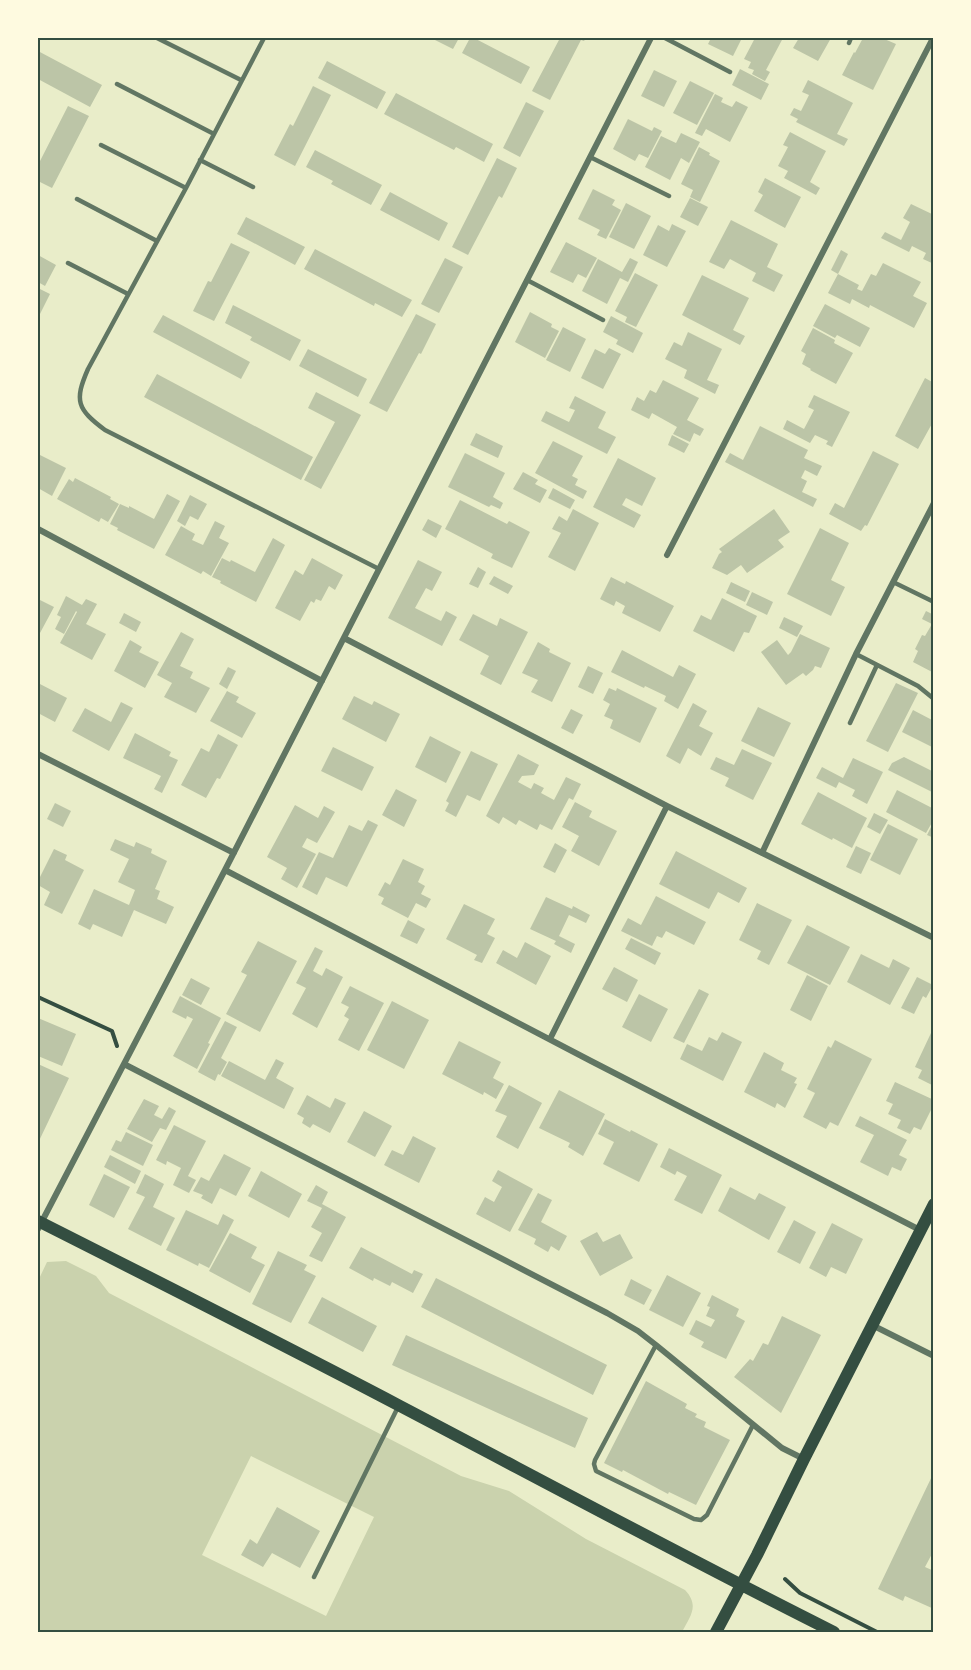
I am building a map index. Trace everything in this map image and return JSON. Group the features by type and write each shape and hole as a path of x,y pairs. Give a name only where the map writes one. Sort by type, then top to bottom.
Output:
{"main road":[{"path":"716,1632 933,1204"},
{"path":"39,1224 163,1283 834,1632"}],"street":[{"path":"39,1224 234,853 651,38"},
{"path":"667,555 933,38"},
{"path":"762,853 856,654 932,511 933,503"},
{"path":"38,529 322,681"},
{"path":"344,638 667,806 933,938"},
{"path":"38,754 234,853"},
{"path":"550,1039 667,806"},
{"path":"225,870 920,1230"},
{"path":"124,1064 638,1331 782,1448 804,1459"},
{"path":"873,1325 933,1356"}],"lane":[{"path":"157,38 242,80"},
{"path":"264,38 88,369 79,389 80,404 88,418 105,430 378,569"},
{"path":"664,38 730,72"},
{"path":"849,43 851,38"},
{"path":"117,84 214,134"},
{"path":"101,145 186,188"},
{"path":"590,157 669,196"},
{"path":"200,160 253,187"},
{"path":"77,199 157,241"},
{"path":"68,263 128,294"},
{"path":"527,280 603,320"},
{"path":"893,582 933,602"},
{"path":"856,654 918,686 933,699"},
{"path":"850,723 877,665"},
{"path":"656,1345 595,1460 594,1467 599,1473 694,1519 701,1520 707,1515 753,1425"},
{"path":"314,1577 399,1405"}],"path":[{"path":"38,997 112,1031 124,1064"},
{"path":"785,1579 800,1593 877,1632"}],"green space":[{"path":"66,1261 96,1276 109,1293 461,1476 509,1491 586,1539 685,1590 693,1606 682,1632 38,1632 38,1281 47,1262","holes":["251,1456 374,1517 326,1616 202,1555"]}],"building":[{"path":"431,38 459,38 453,49"},
{"path":"470,38 530,67 521,84 462,53"},
{"path":"560,38 586,38 584,41 581,40 550,100 532,91"},
{"path":"711,38 742,38 733,56 708,44"},
{"path":"755,38 783,38 766,70 770,72 765,81 752,74 754,70 748,68 751,62 744,59"},
{"path":"799,38 831,38 818,61 793,48"},
{"path":"863,38 882,38 896,44 873,90 842,75"},
{"path":"38,51 102,85 90,107 38,79"},
{"path":"327,61 386,92 377,109 318,78"},
{"path":"740,69 769,84 761,100 732,85"},
{"path":"654,70 677,81 664,107 641,96"},
{"path":"808,80 853,103 837,134 848,139 844,146 796,122 798,119 790,115 794,108 801,111 809,95 802,92"},
{"path":"690,81 714,93 697,125 673,113"},
{"path":"313,86 331,95 295,166 274,155 290,124 293,126"},
{"path":"396,93 493,144 484,162 456,147 454,150 384,114"},
{"path":"715,94 723,98 721,102 732,107 736,101 748,107 730,142 706,129 702,136 695,133"},
{"path":"526,102 544,111 520,157 503,148"},
{"path":"68,106 89,116 52,188 38,181 38,165"},
{"path":"628,119 652,131 654,127 662,131 648,158 639,154 635,161 613,149"},
{"path":"790,132 826,151 810,182 820,188 816,195 784,178 788,171 778,166 788,147 783,145"},
{"path":"681,133 700,142 689,163 681,158 670,180 645,167 661,136 676,143"},
{"path":"699,147 720,161 700,202 690,197 693,190 681,184"},
{"path":"315,150 382,185 371,205 331,184 333,181 306,167"},
{"path":"497,158 517,168 502,198 499,196 468,255 452,247"},
{"path":"765,178 801,197 785,228 754,211 763,195 758,192"},
{"path":"593,189 615,200 612,205 621,210 606,239 597,235 600,230 578,219"},
{"path":"390,192 448,223 439,241 380,210"},
{"path":"690,198 708,207 698,226 680,217"},
{"path":"626,203 651,216 634,249 609,237"},
{"path":"911,204 934,215 934,264 923,259 926,253 912,246 909,252 881,238 885,232 901,240 910,222 903,218"},
{"path":"246,217 305,247 295,265 237,234"},
{"path":"731,220 778,244 767,267 783,275 774,292 752,281 756,273 730,259 724,269 709,262"},
{"path":"672,224 686,231 667,267 643,255 658,225 669,231"},
{"path":"566,242 597,258 586,278 578,274 573,283 550,272"},
{"path":"231,243 250,252 214,321 193,311"},
{"path":"315,249 412,300 402,317 375,303 374,306 304,269"},
{"path":"841,250 848,254 838,274 831,270"},
{"path":"38,255 56,265 45,286 38,282"},
{"path":"445,258 463,267 439,313 421,304"},
{"path":"630,258 638,262 628,282 620,278 607,304 582,291 598,259 622,272"},
{"path":"883,263 921,282 913,296 927,303 914,328 870,305 869,308 852,299 850,304 828,293 838,274 859,285 857,289 862,291 871,274 876,276"},
{"path":"635,273 658,285 636,327 625,322 627,317 615,311"},
{"path":"702,275 749,298 733,330 745,336 740,345 682,315"},
{"path":"38,288 50,294 38,318"},
{"path":"825,304 870,328 860,347 837,335 835,338 813,326"},
{"path":"233,305 301,340 290,361 250,340 252,337 225,323"},
{"path":"530,312 552,324 551,327 559,331 545,358 515,342"},
{"path":"416,314 436,324 387,412 369,403"},
{"path":"163,315 250,362 241,379 153,332"},
{"path":"611,316 643,333 633,353 616,344 618,340 603,332"},
{"path":"563,327 586,339 570,372 546,360"},
{"path":"813,328 853,353 836,384 802,364 806,354 801,351"},
{"path":"688,332 722,349 707,380 719,385 715,394 684,378 687,370 665,359 674,342 682,346"},
{"path":"609,348 621,354 603,389 581,378 595,349 605,354"},
{"path":"308,349 367,379 358,397 299,366"},
{"path":"157,374 313,457 301,480 144,397"},
{"path":"925,378 934,383 934,420 918,449 895,436"},
{"path":"663,380 699,398 687,420 704,429 700,436 694,433 690,442 673,434 677,427 652,413 649,419 631,410 637,397 644,401 650,390 656,393"},
{"path":"316,392 361,415 321,489 304,480 335,422 308,408"},
{"path":"814,395 850,412 832,447 826,444 828,441 815,435 810,443 783,429 787,420 804,429 814,410 808,407"},
{"path":"575,396 606,412 598,428 616,437 607,454 541,421 546,411 569,422 575,410 569,408"},
{"path":"760,426 808,450 804,458 822,466 817,476 805,470 801,478 807,481 802,492 817,499 813,507 725,462 730,453 743,460"},
{"path":"476,433 503,446 498,458 470,445"},
{"path":"672,435 689,444 684,453 668,445"},
{"path":"553,441 583,456 572,476 578,479 575,485 587,491 583,499 535,473"},
{"path":"873,451 899,464 867,526 865,525 861,531 829,514 835,503 844,508"},
{"path":"465,453 505,473 493,497 503,503 500,509 491,505 489,507 448,487"},
{"path":"38,454 66,468 52,496 38,488"},
{"path":"618,458 656,478 642,506 626,498 622,505 641,515 634,528 593,507"},
{"path":"523,472 538,480 535,484 547,490 540,503 513,489"},
{"path":"75,478 111,497 110,499 119,504 108,522 101,518 99,522 57,499 69,479 73,482"},
{"path":"553,488 575,500 570,509 548,498"},
{"path":"167,494 180,501 154,549 110,524 120,504 129,508 129,506 154,519"},
{"path":"190,495 207,504 198,520 190,516 185,526 177,521"},
{"path":"460,500 507,524 509,521 530,532 512,568 491,558 493,554 445,529"},
{"path":"573,509 599,523 575,571 548,557 561,533 552,529 559,516 567,521"},
{"path":"774,509 790,532 778,540 784,547 747,573 741,565 727,575 712,568 722,552 719,549"},
{"path":"428,519 442,526 436,538 422,530"},
{"path":"215,521 225,526 219,538 229,543 211,576 203,571 201,574 165,555 181,526 195,534 192,540 203,545"},
{"path":"820,528 849,543 831,580 845,587 831,616 787,594"},
{"path":"273,538 285,545 256,602 212,577 222,558 255,572"},
{"path":"312,558 343,575 335,590 329,586 321,601 316,599 314,603 311,601 300,621 275,608 295,570 303,575"},
{"path":"418,560 442,572 432,591 426,588 415,608 441,621 446,611 457,617 442,646 388,618"},
{"path":"478,567 486,572 478,588 469,584"},
{"path":"494,576 513,586 508,594 489,584"},
{"path":"611,577 625,584 626,581 674,606 660,632 622,613 625,606 616,601 614,606 600,599"},
{"path":"731,582 750,591 745,602 726,593"},
{"path":"752,592 773,602 767,615 746,605"},
{"path":"66,596 82,605 86,599 97,604 86,624 106,634 92,660 60,643 77,612 64,634 55,629 61,617 57,615"},
{"path":"722,598 757,616 749,633 744,632 734,652 693,631 701,615 711,620"},
{"path":"38,599 54,607 40,633 38,631"},
{"path":"926,611 934,615 934,673 913,662 918,651 915,649 922,635 925,636 932,624 922,619"},
{"path":"124,613 141,622 136,632 119,623"},
{"path":"473,614 497,626 500,618 528,632 501,685 480,674 489,656 459,640"},
{"path":"784,617 803,626 797,637 779,628"},
{"path":"181,632 194,639 180,666 193,672 190,678 210,688 196,713 164,697 172,683 157,675"},
{"path":"800,634 830,648 821,668 815,666 806,676 803,673 786,685 761,652 777,640 788,655"},
{"path":"130,640 142,647 139,652 159,662 145,688 114,671"},
{"path":"538,642 550,649 549,652 571,663 552,702 531,692 538,680 522,673"},
{"path":"622,650 673,677 679,665 696,674 678,709 664,701 666,696 611,672"},
{"path":"588,666 603,673 593,694 578,687"},
{"path":"228,667 236,671 227,689 219,684"},
{"path":"38,683 67,698 55,722 38,713"},
{"path":"896,683 918,693 888,752 866,741"},
{"path":"609,688 616,691 617,688 657,708 640,743 610,728 613,720 604,716 610,704 603,700"},
{"path":"227,691 239,697 236,702 256,713 242,738 210,721"},
{"path":"354,696 372,705 374,701 400,714 386,742 342,719"},
{"path":"121,702 133,708 109,751 72,731 85,708 111,722"},
{"path":"693,703 707,711 699,726 713,733 701,756 688,748 680,764 666,756"},
{"path":"758,707 791,723 774,757 741,741"},
{"path":"571,709 583,715 573,734 561,728"},
{"path":"913,710 934,721 934,748 902,732"},
{"path":"135,733 171,752 169,756 178,760 162,793 154,789 161,776 123,758"},
{"path":"218,734 238,745 220,779 217,778 206,798 181,785 201,748 209,752"},
{"path":"430,736 461,752 446,783 415,767"},
{"path":"333,747 374,767 362,791 321,771"},
{"path":"742,749 772,763 753,800 725,786 729,778 710,769 716,757 734,765"},
{"path":"471,751 498,764 480,801 467,795 456,817 445,811 449,803 446,801"},
{"path":"518,754 539,765 534,775 522,776 518,782 531,789 534,783 544,788 541,793 554,800 566,777 581,784 573,800 569,798 552,830 540,824 537,830 519,820 516,825 503,817 499,824 486,816"},
{"path":"904,757 934,772 934,793 888,770 892,763"},
{"path":"853,758 883,772 867,804 852,796 855,790 839,782 836,788 816,778 822,767 843,778"},
{"path":"396,789 417,800 404,827 382,815"},
{"path":"897,790 934,809 934,819 926,833 886,812"},
{"path":"818,792 867,818 852,848 801,824"},
{"path":"575,802 592,811 589,817 617,831 599,866 571,851 579,836 562,827"},
{"path":"55,803 71,811 63,827 47,819"},
{"path":"295,805 318,818 324,806 335,812 317,843 307,838 302,847 316,854 297,888 281,879 287,868 267,857"},
{"path":"874,813 888,820 880,834 867,827"},
{"path":"368,820 378,825 347,887 326,877 317,895 302,887 319,852 333,858 349,825 362,831"},
{"path":"934,821 934,838 927,835"},
{"path":"888,824 918,839 900,875 870,860"},
{"path":"115,839 134,847 136,842 152,849 151,853 167,861 155,889 160,891 157,899 174,907 166,924 134,910 122,937 93,924 90,930 78,924 94,889 129,905 135,890 118,882 129,859 110,850"},
{"path":"555,843 567,850 555,873 543,867"},
{"path":"856,846 871,853 861,874 846,867"},
{"path":"54,849 67,855 65,860 84,870 62,914 44,905 50,892 38,885"},
{"path":"676,851 747,888 739,903 718,892 709,909 659,884"},
{"path":"403,859 424,869 418,882 425,886 421,894 431,899 426,908 416,903 408,918 381,904 384,898 378,895 385,882 390,885"},
{"path":"656,896 706,922 694,945 666,931 662,938 657,936 652,946 621,931 628,918 641,925"},
{"path":"546,897 572,909 573,906 590,915 586,923 569,915 559,936 575,944 571,953 554,944 556,941 530,929"},
{"path":"757,903 792,920 769,965 757,959 761,951 739,940"},
{"path":"464,904 495,919 487,934 495,938 482,963 474,960 477,955 446,939"},
{"path":"408,920 425,929 417,944 400,936"},
{"path":"807,925 850,947 830,985 787,963"},
{"path":"631,938 661,953 655,965 625,949"},
{"path":"258,941 297,961 260,1032 226,1014 247,975 241,972"},
{"path":"525,942 551,956 536,985 496,963 503,950 517,958"},
{"path":"315,947 323,951 313,971 322,976 326,968 343,977 317,1028 292,1014 306,988 296,983"},
{"path":"861,954 889,968 893,959 910,968 890,1005 847,982"},
{"path":"614,967 638,980 627,1002 602,989"},
{"path":"807,975 828,986 811,1021 790,1010"},
{"path":"917,977 933,985 926,998 923,996 914,1014 901,1008"},
{"path":"191,978 210,988 201,1005 182,995"},
{"path":"350,986 384,1003 359,1051 338,1040 349,1019 344,1016 349,1007 341,1003"},
{"path":"699,989 709,994 684,1043 673,1038"},
{"path":"639,994 668,1009 651,1042 622,1027"},
{"path":"180,996 221,1018 197,1069 173,1056 193,1019 187,1016 186,1019 172,1012"},
{"path":"392,1001 429,1020 404,1069 367,1050"},
{"path":"38,1018 76,1034 62,1066 38,1056"},
{"path":"225,1021 237,1027 221,1058 227,1062 215,1081 198,1072"},
{"path":"722,1032 742,1042 723,1081 680,1059 687,1044 702,1051 709,1037 717,1041"},
{"path":"931,1033 934,1034 934,1082 932,1085 918,1078 922,1070 915,1067"},
{"path":"835,1040 872,1059 838,1126 830,1122 826,1129 803,1117 815,1093 807,1089 828,1046 831,1048"},
{"path":"459,1041 501,1062 493,1078 504,1084 496,1099 484,1092 483,1095 442,1074"},
{"path":"764,1052 784,1063 781,1070 797,1078 794,1083 797,1084 785,1108 777,1103 775,1108 744,1092"},
{"path":"276,1059 284,1063 276,1078 294,1088 284,1109 221,1076 229,1061 265,1080"},
{"path":"38,1064 69,1078 38,1143"},
{"path":"895,1082 934,1100 921,1130 914,1127 910,1134 897,1128 901,1120 888,1114 893,1104 886,1101"},
{"path":"509,1085 542,1103 518,1149 496,1137 507,1116 495,1111"},
{"path":"559,1090 605,1114 583,1156 568,1147 570,1143 539,1128"},
{"path":"307,1095 330,1108 335,1098 346,1103 330,1133 313,1124 310,1128 302,1123 304,1118 297,1114"},
{"path":"144,1099 159,1106 154,1115 162,1119 169,1107 176,1111 166,1130 160,1128 152,1142 127,1129"},
{"path":"364,1111 392,1126 375,1157 347,1142"},
{"path":"860,1116 907,1140 899,1155 907,1159 901,1171 892,1167 888,1176 860,1162 874,1135 855,1126"},
{"path":"605,1119 658,1144 639,1182 603,1164 614,1142 598,1134"},
{"path":"174,1125 206,1141 188,1176 196,1180 189,1193 173,1185 181,1168 167,1161 166,1165 156,1160"},
{"path":"126,1132 153,1145 143,1166 111,1150 116,1140 121,1142"},
{"path":"413,1136 436,1148 419,1183 384,1165 392,1150 403,1155"},
{"path":"669,1148 722,1175 702,1214 674,1200 687,1176 677,1171 675,1175 660,1167"},
{"path":"224,1154 251,1168 236,1196 220,1188 212,1204 201,1198 203,1195 193,1191 201,1177 209,1181"},
{"path":"110,1155 141,1171 135,1184 104,1167"},
{"path":"498,1170 533,1189 510,1232 476,1214 485,1197 494,1202 502,1187 492,1181"},
{"path":"261,1171 302,1194 289,1218 248,1196"},
{"path":"104,1174 130,1187 114,1218 89,1205"},
{"path":"145,1174 164,1184 153,1207 175,1218 161,1246 128,1229 145,1197 136,1193"},
{"path":"316,1185 328,1192 322,1204 346,1217 322,1262 309,1256 322,1233 311,1227 322,1208 307,1201"},
{"path":"730,1187 755,1200 759,1193 786,1207 769,1240 718,1211"},
{"path":"538,1193 552,1200 541,1222 567,1236 559,1251 551,1246 548,1252 534,1244 536,1239 518,1230"},
{"path":"186,1210 218,1225 223,1214 234,1220 209,1268 199,1263 198,1266 166,1250"},
{"path":"794,1220 816,1232 800,1264 777,1252"},
{"path":"832,1223 863,1239 846,1274 831,1267 826,1277 809,1268"},
{"path":"597,1232 603,1242 620,1234 633,1258 600,1276 580,1241"},
{"path":"230,1233 257,1247 251,1258 265,1265 250,1293 209,1271"},
{"path":"361,1247 412,1274 414,1270 423,1274 413,1293 392,1282 390,1286 374,1278 373,1281 349,1268"},
{"path":"278,1251 307,1265 304,1270 316,1276 291,1323 252,1304"},
{"path":"667,1275 701,1293 683,1327 649,1310"},
{"path":"436,1278 607,1365 593,1395 421,1307"},
{"path":"631,1279 652,1290 644,1305 624,1295"},
{"path":"712,1295 739,1309 736,1316 745,1321 726,1359 701,1347 704,1342 689,1334 696,1320 711,1327 715,1320 706,1316"},
{"path":"322,1297 377,1326 363,1352 308,1323"},
{"path":"782,1316 821,1335 781,1413 734,1377 750,1359 753,1361 763,1343 768,1345"},
{"path":"406,1335 588,1418 575,1448 392,1365"},
{"path":"646,1381 687,1404 685,1408 697,1414 695,1417 706,1422 704,1427 730,1440 696,1505 604,1463"},
{"path":"934,1472 934,1550 925,1567 934,1571 934,1609 905,1596 903,1601 878,1589"},
{"path":"277,1507 320,1531 300,1568 272,1553 263,1567 241,1555 250,1539 257,1544"}]}
